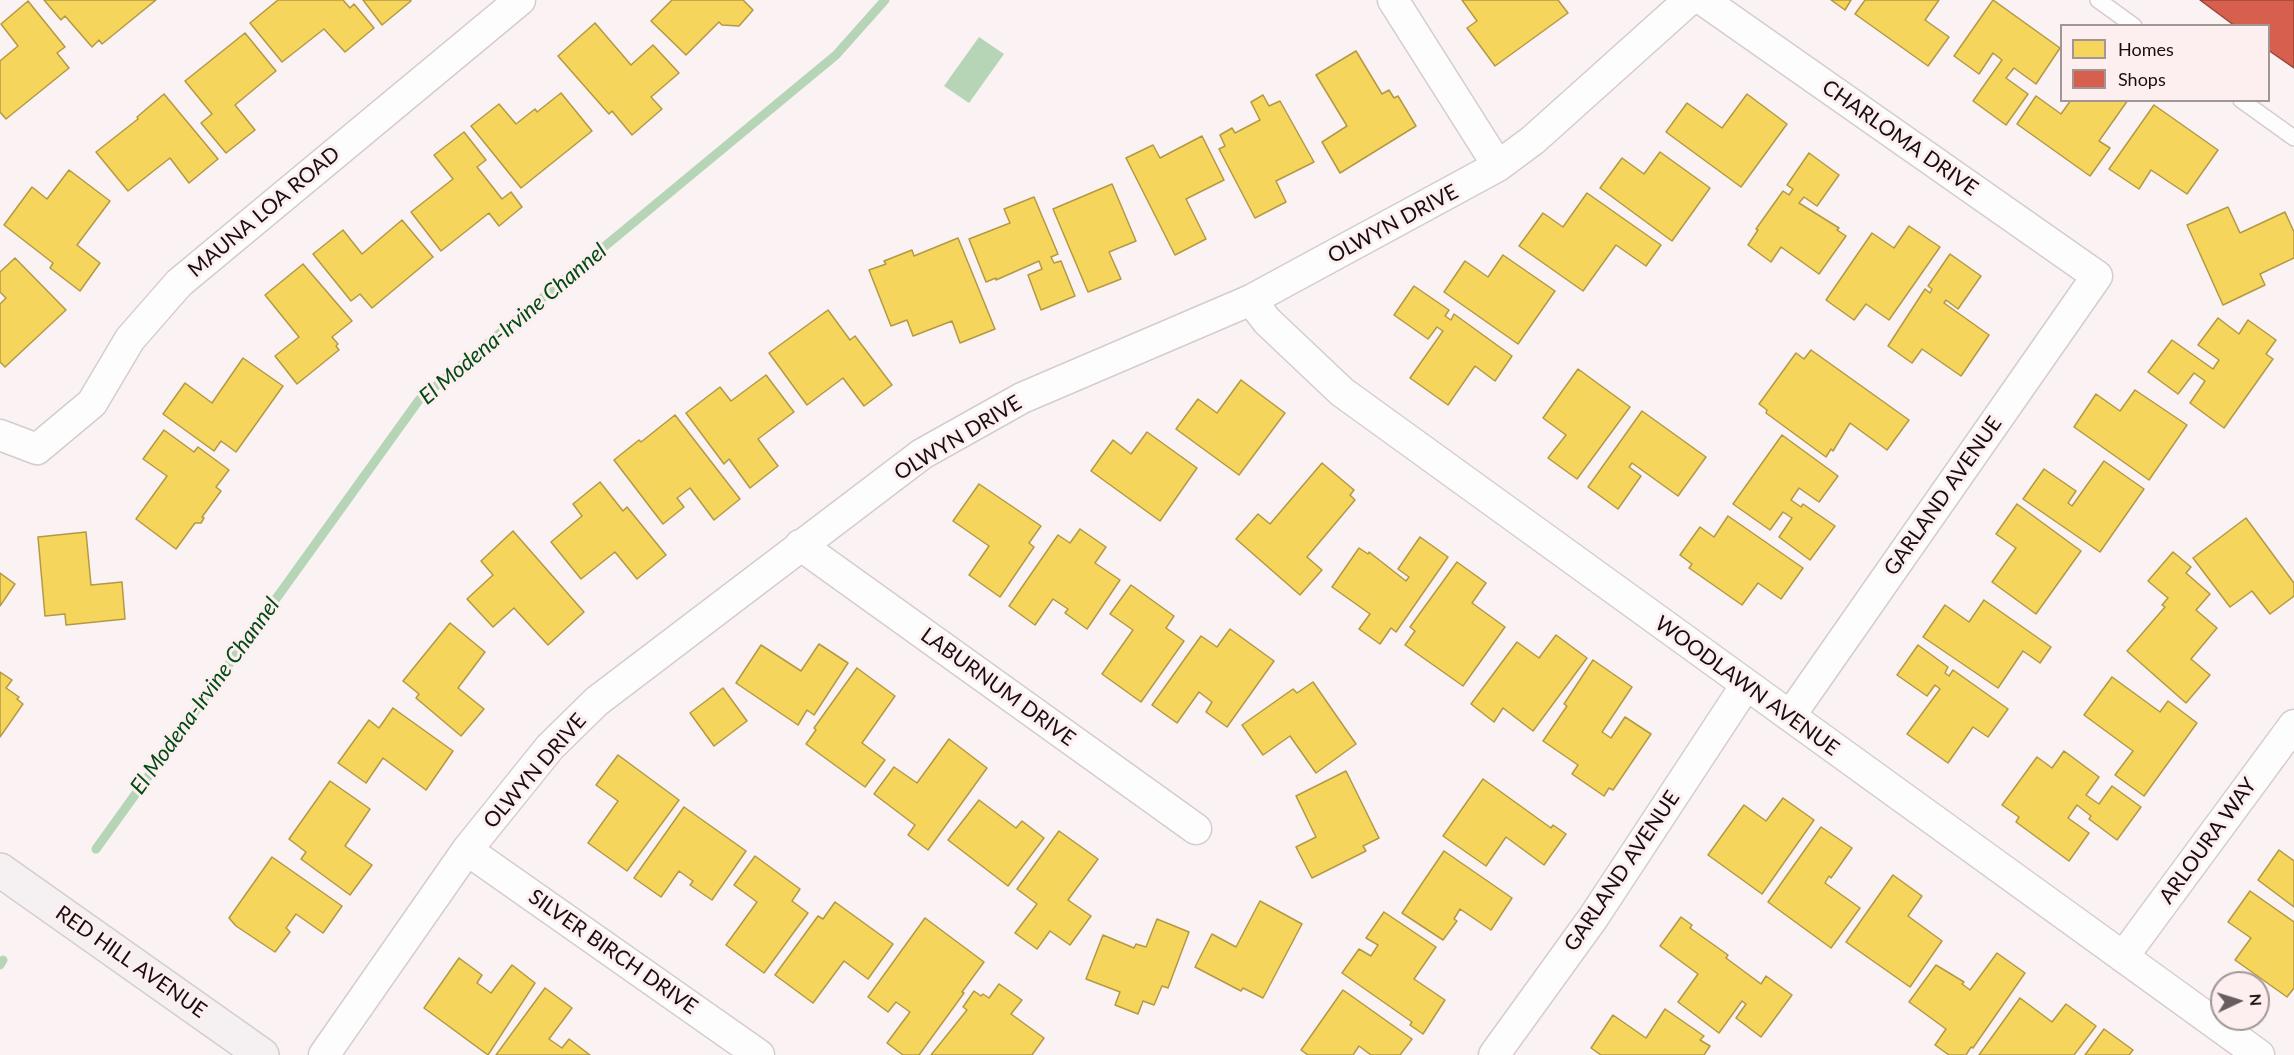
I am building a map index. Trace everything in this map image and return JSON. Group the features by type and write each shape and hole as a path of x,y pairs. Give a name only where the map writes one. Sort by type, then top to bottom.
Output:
{"main road":[{"name":"RED HILL AVENUE","path":"0,870 262,1055"}],"street":[{"name":"MAUNA LOA ROAD","path":"0,435 37,449 92,403 130,339 179,283 520,0"},
{"path":"1393,0 1498,166"},
{"name":"OLWYN DRIVE","path":"324,1055 467,850 550,747 597,701 922,454 1022,398 1251,300 1498,166 1533,141 1689,0"},
{"name":"CHARLOMA DRIVE","path":"1703,0 2097,276"},
{"name":"GARLAND AVENUE","path":"1790,716 2097,276"},
{"name":"WOODLAWN AVENUE","path":"1251,300 1267,321 1342,392 2259,1055"},
{"name":"LABURNUM DRIVE","path":"800,545 1197,829"},
{"name":"GARLAND AVENUE","path":"1494,1055 1593,918 1746,685"},
{"name":"ARLOURA WAY","path":"2123,957 2294,724"},
{"name":"SILVER BIRCH DRIVE","path":"467,850 759,1055"}],"lane":[{"path":"2098,0 2131,24"},
{"path":"2244,102 2294,138"}],"shaded area":[{"path":"979,37 1004,54 969,103 944,86"}],"building: Homes":[{"path":"44,0 156,0 102,44 99,40 92,47 65,16 61,20"},
{"path":"278,0 343,0 350,8 354,4 374,28 345,52 324,29 282,62 250,23"},
{"path":"363,0 410,0 411,1 382,25"},
{"path":"672,0 743,0 753,10 739,26 722,25 719,22 686,55 651,21"},
{"path":"1462,0 1558,0 1568,13 1495,66 1467,28 1477,21"},
{"path":"1831,0 1851,0 1845,10"},
{"path":"1865,0 1939,0 1925,20 1949,37 1928,66 1855,14"},
{"path":"1993,0 2060,48 2036,84 2014,68 2006,78 2028,94 2006,125 1973,101 2002,60 1993,53 1979,74 1954,56"},
{"path":"28,1 65,47 57,53 69,68 6,119 0,112 0,61 18,46 1,24"},
{"path":"595,23 631,65 653,45 679,73 651,97 662,109 632,135 612,111 609,114 558,56"},
{"path":"245,33 276,71 235,105 255,130 226,153 201,123 212,114 185,81"},
{"path":"1356,51 1382,94 1389,90 1394,98 1398,96 1416,126 1340,173 1322,142 1347,126 1316,75"},
{"path":"561,93 592,131 521,188 471,126 499,104 516,124 535,109 537,112"},
{"path":"164,94 218,159 189,183 170,158 128,191 96,152 138,119 137,117"},
{"path":"1747,94 1787,124 1741,187 1666,132 1687,103 1722,128"},
{"path":"1263,95 1269,106 1280,101 1314,162 1276,181 1286,202 1255,218 1219,149 1225,146 1220,135 1232,128 1235,133 1260,120 1251,102"},
{"path":"2036,96 2061,114 2070,102 2127,102 2099,141 2110,148 2090,176 2017,124"},
{"path":"2154,105 2218,150 2187,194 2151,170 2139,189 2109,169"},
{"path":"464,132 486,160 477,167 502,199 511,192 522,207 499,226 489,213 441,251 411,212 453,179 434,155"},
{"path":"1202,136 1224,180 1186,199 1206,239 1175,255 1126,158 1153,145 1160,158"},
{"path":"1660,152 1710,188 1672,241 1600,188 1622,158 1644,174"},
{"path":"1809,153 1839,175 1817,206 1804,197 1799,203 1839,228 1837,230 1846,236 1819,274 1781,247 1771,262 1748,245 1758,230 1756,229 1783,191 1789,195 1793,189 1787,185"},
{"path":"69,170 110,201 77,245 100,263 80,291 50,268 53,263 4,225 32,187 47,199"},
{"path":"1112,184 1136,241 1109,252 1121,279 1088,292 1053,209"},
{"path":"1587,193 1661,245 1646,266 1616,245 1583,291 1519,246 1543,213 1563,227"},
{"path":"1034,197 1058,254 1051,257 1054,263 1061,261 1075,296 1041,310 1028,275 1042,269 1039,261 996,280 996,278 986,282 969,239 1010,223 1004,209"},
{"path":"2228,207 2240,233 2285,212 2294,232 2294,258 2260,274 2265,285 2223,305 2187,225"},
{"path":"402,220 433,257 372,308 360,294 351,301 313,254 343,230 362,254"},
{"path":"1909,226 1940,247 1889,320 1866,304 1854,320 1826,300 1872,233 1894,248"},
{"path":"958,238 995,329 960,343 952,321 913,336 907,320 891,326 869,270 886,264 884,261 912,250 914,256"},
{"path":"1950,254 1981,276 1958,309 1946,300 1944,303 1989,335 1961,376 1922,349 1912,363 1888,346 1925,289 1930,293 1932,289 1928,286"},
{"path":"1503,255 1555,291 1518,344 1444,292 1465,261 1488,277"},
{"path":"15,258 66,310 5,367 0,362 0,304 6,298 0,292 0,272"},
{"path":"303,264 352,321 332,337 338,344 336,346 339,350 297,384 275,356 299,337 265,295"},
{"path":"1414,286 1449,310 1445,316 1451,320 1454,314 1512,356 1495,381 1475,366 1448,405 1410,378 1443,331 1437,327 1428,339 1394,315"},
{"path":"828,310 850,340 855,336 892,385 864,406 843,378 807,405 769,353"},
{"path":"2218,318 2239,334 2248,320 2276,340 2266,354 2273,359 2224,428 2190,403 2205,381 2194,373 2178,394 2148,372 2172,340 2213,369 2219,360 2198,345"},
{"path":"1811,350 1909,420 1887,450 1850,423 1833,451 1831,449 1826,457 1766,413 1767,410 1759,404 1796,353 1804,359"},
{"path":"243,358 283,386 236,452 221,441 214,451 163,414 185,383 212,403"},
{"path":"1578,369 1630,407 1577,479 1548,458 1566,435 1543,418"},
{"path":"766,375 794,412 758,439 778,466 750,488 729,459 724,464 686,413 720,387 731,401"},
{"path":"1241,380 1285,413 1239,475 1176,429 1198,399 1217,413"},
{"path":"2135,390 2187,425 2149,480 2074,427 2096,394 2120,411"},
{"path":"1642,411 1706,457 1678,496 1632,463 1629,467 1641,476 1618,509 1588,487"},
{"path":"675,415 740,499 714,520 690,488 677,498 684,507 663,524 614,460"},
{"path":"164,430 194,452 198,447 229,470 216,487 221,491 202,517 204,518 201,523 195,523 176,549 136,519 167,476 143,459"},
{"path":"1147,432 1197,468 1160,521 1091,471 1113,440 1131,454"},
{"path":"1782,435 1838,476 1819,502 1799,488 1791,500 1801,507 1803,504 1835,526 1810,560 1779,537 1792,518 1783,512 1770,530 1733,504"},
{"path":"2104,461 2144,489 2100,552 2023,499 2044,469 2076,491 2068,503 2072,506"},
{"path":"1322,463 1354,490 1350,495 1355,500 1307,557 1322,570 1300,595 1236,539 1258,514 1270,524"},
{"path":"600,482 623,511 627,507 666,555 637,579 615,552 581,579 551,542 582,516 573,504"},
{"path":"979,484 1041,526 1029,543 1034,547 1000,597 969,575 989,546 953,521"},
{"path":"2017,504 2081,551 2036,614 1992,582 2016,548 1996,534"},
{"path":"1728,516 1803,568 1781,599 1758,583 1742,605 1689,568 1692,564 1680,555 1700,527 1714,537"},
{"path":"2246,518 2294,583 2294,596 2270,614 2252,591 2230,607 2193,558"},
{"path":"1080,529 1106,547 1095,563 1120,580 1087,629 1065,613 1068,609 1053,599 1035,625 1009,606 1058,535 1070,543"},
{"path":"513,531 584,612 548,645 514,608 493,627 467,599 493,575 481,561"},
{"path":"86,532 91,585 122,582 125,619 66,625 65,614 45,616 38,537"},
{"path":"1420,537 1448,557 1396,632 1391,628 1380,644 1359,629 1370,614 1332,587 1359,548 1368,554 1369,552 1406,581 1409,577 1398,569"},
{"path":"2173,552 2191,567 2186,573 2210,594 2196,610 2217,628 2191,659 2210,675 2186,703 2127,651 2165,607 2162,605 2168,598 2148,581"},
{"path":"1457,562 1486,583 1472,603 1505,627 1463,686 1405,645 1415,631 1410,627"},
{"path":"0,573 15,584 0,606"},
{"path":"1131,585 1174,616 1166,628 1184,641 1141,702 1102,674 1133,630 1110,614"},
{"path":"1984,600 2051,647 2040,663 2023,651 1998,688 1923,637 1945,605 1969,622"},
{"path":"450,623 485,652 458,688 484,709 461,736 416,698 419,694 403,681"},
{"path":"1230,629 1274,661 1227,727 1206,712 1212,702 1199,692 1177,723 1152,705 1201,636 1217,647"},
{"path":"1556,635 1587,658 1533,731 1503,708 1494,722 1471,704 1517,642 1539,658"},
{"path":"819,644 848,663 814,715 807,710 798,725 736,683 761,645 801,671"},
{"path":"1918,645 1948,667 1945,673 1949,676 1953,670 2008,709 1988,737 1973,727 1948,763 1907,734 1940,689 1935,685 1927,696 1897,675"},
{"path":"1593,660 1632,687 1602,732 1611,738 1625,717 1651,734 1613,790 1609,788 1604,796 1572,774 1578,765 1543,741 1567,706 1564,704"},
{"path":"857,668 895,696 862,743 885,760 865,787 806,744 816,730 814,728"},
{"path":"0,672 12,680 6,688 19,697 17,699 23,704 0,737"},
{"path":"2112,677 2160,712 2168,701 2197,723 2144,796 2115,775 2133,751 2084,715"},
{"path":"1313,682 1356,744 1316,773 1290,736 1263,755 1242,725 1293,689 1297,693"},
{"path":"723,688 747,721 714,746 690,713"},
{"path":"393,708 453,751 426,790 383,758 366,783 338,763 369,720 379,728"},
{"path":"949,739 987,768 928,850 908,835 915,825 874,794 894,767 917,783"},
{"path":"2064,751 2099,777 2086,795 2099,804 2112,786 2141,807 2117,840 2089,819 2091,816 2077,805 2068,818 2089,833 2069,861 2016,822 2019,817 2002,805 2037,757 2052,768"},
{"path":"618,755 679,800 627,871 588,843 618,801 596,785"},
{"path":"1346,771 1379,838 1363,846 1366,851 1312,878 1296,847 1316,837 1296,796"},
{"path":"1483,779 1551,828 1553,825 1566,834 1544,865 1506,837 1486,866 1443,836"},
{"path":"330,781 370,809 345,846 372,865 350,895 301,859 306,852 289,839"},
{"path":"1783,798 1814,820 1762,894 1708,855 1744,805 1766,821"},
{"path":"979,800 1016,828 1022,821 1044,838 1008,886 948,840"},
{"path":"684,807 746,851 712,900 690,885 693,881 679,871 661,897 634,878"},
{"path":"1821,827 1852,848 1825,883 1860,908 1831,948 1768,902"},
{"path":"1059,831 1098,859 1068,900 1091,916 1070,945 1050,931 1037,949 1015,933 1037,904 1017,889"},
{"path":"2279,850 2294,861 2294,907 2258,880"},
{"path":"1444,851 1512,898 1491,930 1460,909 1454,919 1457,921 1443,940 1402,913"},
{"path":"755,856 800,889 792,901 808,913 764,973 726,945 757,902 734,885"},
{"path":"272,857 342,906 323,933 296,914 286,928 290,932 275,952 236,926 229,918"},
{"path":"1893,875 1922,896 1908,916 1942,941 1910,987 1846,942"},
{"path":"2250,891 2294,922 2294,988 2287,997 2270,985 2270,971 2250,971 2235,960 2251,938 2228,922"},
{"path":"1260,901 1302,924 1263,998 1243,988 1241,991 1195,967 1212,934 1236,947"},
{"path":"835,902 893,944 868,979 844,961 813,1003 775,975 818,916 823,919"},
{"path":"1384,912 1436,947 1414,979 1445,1000 1423,1034 1410,1025 1412,1022 1342,973 1359,949 1371,956 1378,945 1366,938"},
{"path":"1681,917 1692,925 1690,928 1728,955 1726,958 1761,984 1766,976 1792,995 1761,1037 1736,1018 1746,1004 1742,1001 1719,1033 1678,1002 1698,974 1660,946"},
{"path":"925,918 984,962 919,1055 903,1055 887,1043 910,1012 896,1002 888,1012 868,997"},
{"path":"1157,919 1189,932 1168,988 1162,986 1154,1005 1143,1001 1138,1014 1115,1005 1120,992 1086,979 1103,935 1134,948 1136,944 1146,947"},
{"path":"1997,953 2025,973 1973,1048 1971,1047 1966,1055 1949,1055 1935,1045 1946,1029 1909,1002 1936,965 1964,982 1962,984 1970,990"},
{"path":"459,958 482,975 477,983 491,993 512,965 535,983 488,1055 424,1008"},
{"path":"999,984 1022,1000 1011,1014 1044,1038 1032,1055 931,1055 967,1010 963,1007 974,991 989,998"},
{"path":"545,988 572,1008 549,1039 562,1048 569,1039 590,1055 496,1055"},
{"path":"1343,990 1412,1039 1400,1055 1371,1055 1359,1046 1353,1055 1308,1055 1301,1050"},
{"path":"2020,998 2052,1022 2066,1004 2096,1026 2074,1055 1979,1055"},
{"path":"1665,1009 1704,1036 1700,1040 1710,1046 1704,1055 1601,1055 1591,1048 1613,1015 1646,1038"},
{"path":"2104,1029 2133,1050 2129,1055 2085,1055"}],"building: Shops":[{"path":"2200,0 2294,0 2294,68 2270,51 2270,24 2232,24"}],"waterway":[{"name":"El Modena-Irvine Channel","path":"96,849 419,400 836,55 885,0"},
{"name":"El Modena-Irvine Channel","path":"0,965 3,960"}]}
